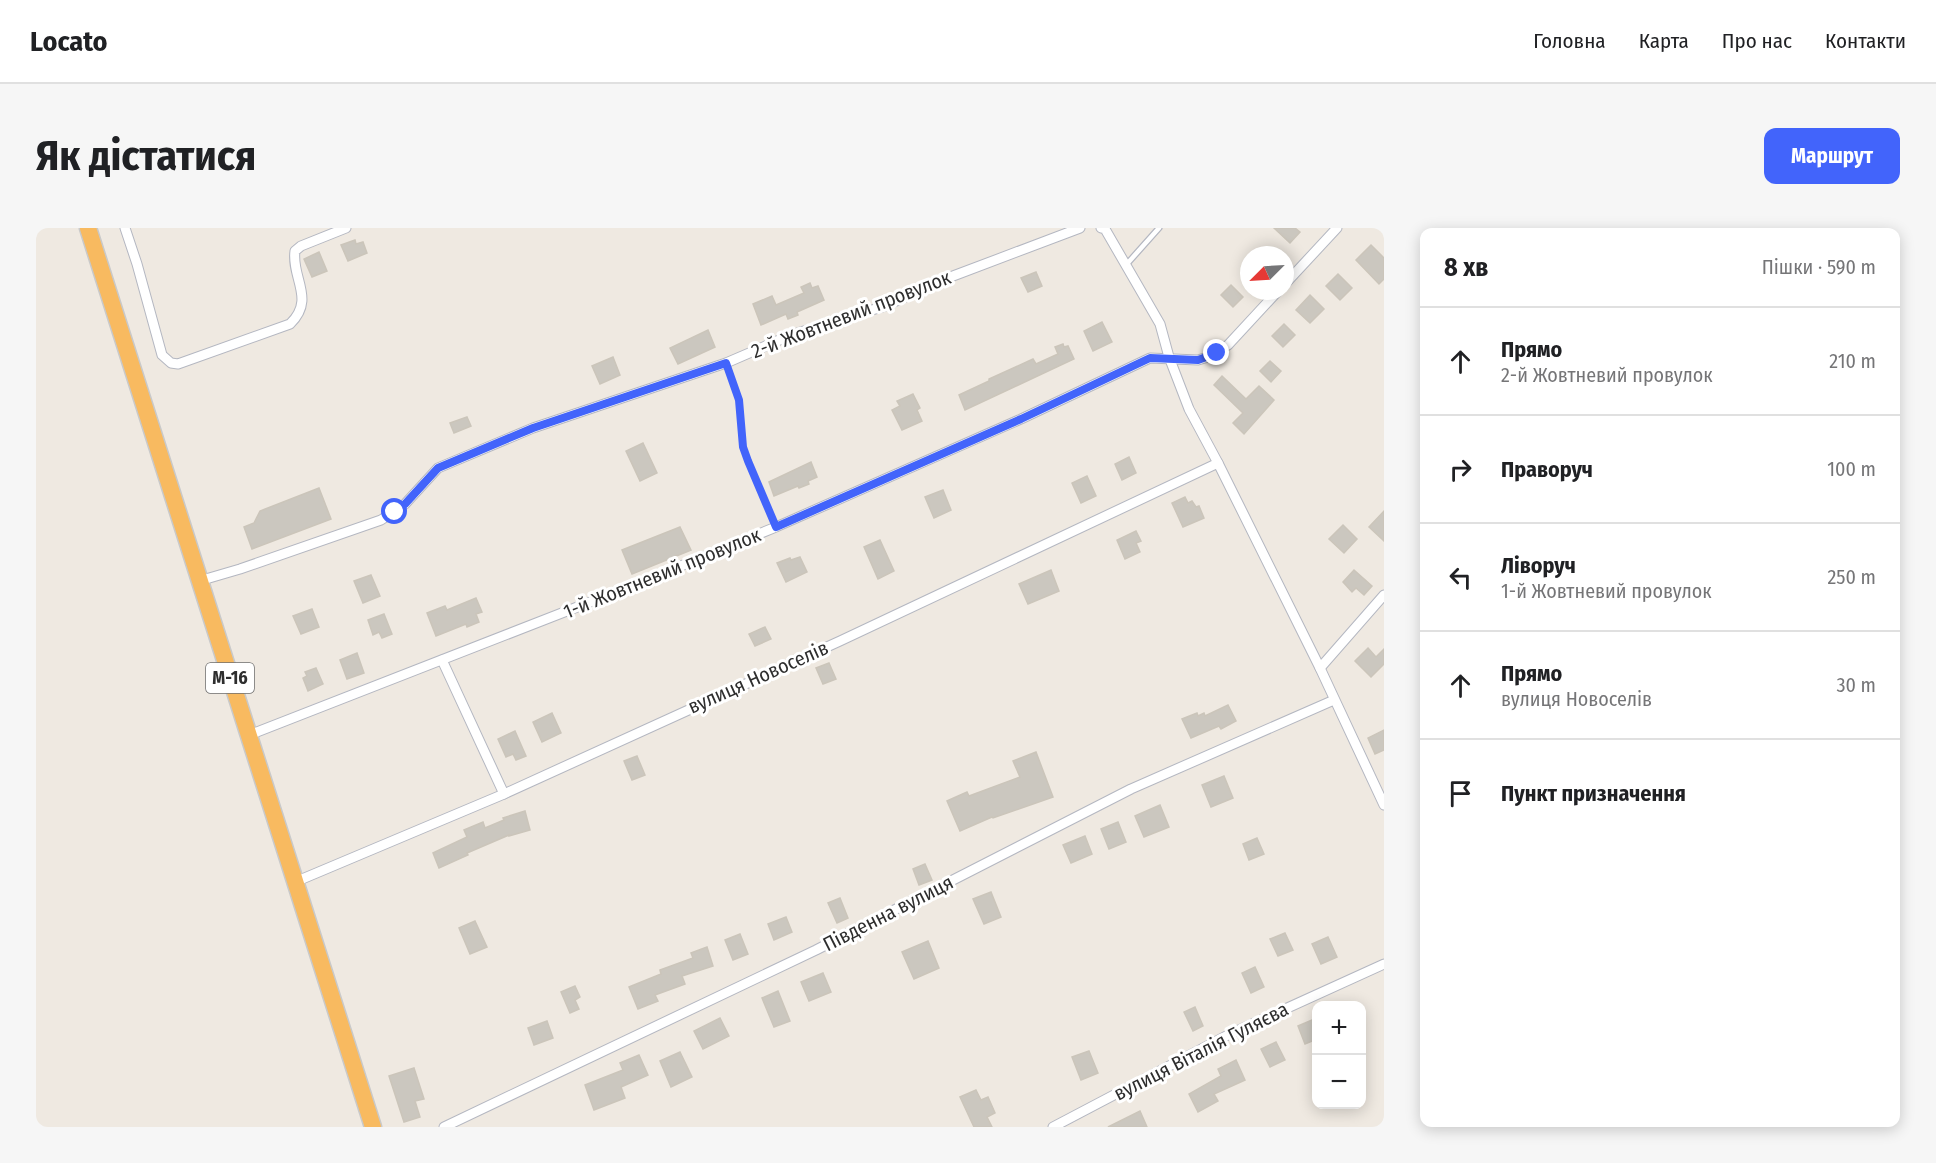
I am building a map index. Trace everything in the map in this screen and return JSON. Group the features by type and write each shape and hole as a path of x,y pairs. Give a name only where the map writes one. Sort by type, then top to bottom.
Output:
{"highway":[{"name":"М-16","path":"88,228 373,1127"}],"street":[{"path":"125,228 162,355 171,363 178,364 290,324 297,317 303,300 294,260 295,250 346,228"},
{"name":"2-й Жовтневий провулок","path":"199,581 381,520 405,504 438,468 533,428 726,363 791,335 885,306 952,276 1080,228"},
{"path":"1294,274 1337,228"},
{"path":"1103,229 1160,324 1169,357 1189,409 1320,668 1384,805"},
{"path":"1169,357 1198,360 1217,353 1228,345 1270,300"},
{"name":"1-й Жовтневий провулок","path":"249,735 776,527 1150,358 1169,357"},
{"name":"вулиця Новоселів","path":"295,882 504,794 840,641 1218,464"},
{"path":"1320,668 1384,595"},
{"path":"442,660 504,794"},
{"name":"Південна вулиця","path":"444,1127 816,950 1131,789 1334,700"},
{"name":"вулиця Віталія Гуляєва","path":"1053,1127 1228,1035 1384,964"}],"lane":[{"path":"1126,265 1159,228"}],"path":[{"path":"726,363 739,400 743,447 776,527"}],"building":[{"path":"1274,228 1295,228 1300,232 1290,243"},
{"path":"355,240 356,244 363,242 367,253 348,261 341,245"},
{"path":"1371,245 1384,258 1384,279 1379,284 1356,260"},
{"path":"319,252 327,271 312,277 304,259"},
{"path":"1036,272 1042,286 1028,292 1021,278"},
{"path":"1338,274 1352,288 1340,300 1326,286"},
{"path":"810,283 812,288 818,286 824,300 797,312 798,315 788,319 786,314 761,325 753,304 772,296 776,305 804,293 801,287"},
{"path":"1231,285 1240,294 1240,300 1233,307 1221,295"},
{"path":"1310,295 1324,309 1310,323 1296,310"},
{"path":"1102,322 1112,342 1093,351 1084,331"},
{"path":"1284,324 1295,335 1283,347 1272,336"},
{"path":"708,330 715,347 678,364 670,348"},
{"path":"1063,344 1064,347 1068,346 1074,359 965,410 959,395 1033,359 1036,364 1058,354 1055,347"},
{"path":"613,357 620,375 600,384 592,366"},
{"path":"1270,361 1281,371 1271,382 1260,371"},
{"path":"1222,376 1246,399 1259,386 1274,400 1244,434 1233,423 1243,413 1214,385"},
{"path":"913,394 920,408 917,410 922,421 902,430 892,410 900,406 897,401"},
{"path":"467,417 471,426 454,433 450,423"},
{"path":"643,443 657,473 640,481 626,451"},
{"path":"1129,457 1136,473 1122,480 1115,464"},
{"path":"811,462 817,477 808,481 809,484 774,496 769,482"},
{"path":"1087,476 1096,496 1081,503 1072,483"},
{"path":"319,488 331,519 252,549 244,527 254,523 260,511"},
{"path":"943,490 951,510 934,518 925,497"},
{"path":"1185,497 1188,503 1192,501 1196,507 1199,506 1204,518 1183,527 1172,503"},
{"path":"1384,511 1384,541 1369,527"},
{"path":"1343,525 1357,539 1344,553 1329,539"},
{"path":"680,527 691,550 632,574 622,550"},
{"path":"1136,531 1141,541 1136,543 1140,552 1125,559 1117,540"},
{"path":"880,540 894,571 878,579 864,547"},
{"path":"800,557 807,572 786,582 777,563"},
{"path":"1051,570 1059,591 1028,604 1019,584"},
{"path":"1354,570 1372,586 1364,595 1356,588 1352,592 1343,582"},
{"path":"371,575 380,596 363,603 354,581"},
{"path":"476,598 482,612 476,614 479,622 467,627 466,624 436,636 427,613 445,606 447,610"},
{"path":"312,609 319,627 301,634 293,616"},
{"path":"384,614 392,634 382,638 379,632 373,635 368,620"},
{"path":"765,627 771,639 755,646 749,634"},
{"path":"1368,648 1376,657 1384,649 1384,664 1371,677 1355,661"},
{"path":"357,653 364,673 347,679 340,660"},
{"path":"829,663 836,679 823,684 816,668"},
{"path":"316,668 323,684 308,691 303,678 307,676 305,672"},
{"path":"1228,705 1236,721 1221,729 1219,726 1191,738 1182,719 1197,713 1198,716 1204,713 1205,716"},
{"path":"552,713 561,733 542,742 533,722"},
{"path":"1384,730 1384,750 1375,754 1368,738"},
{"path":"515,731 526,756 516,760 513,754 506,757 498,739"},
{"path":"1036,752 1053,797 992,817 960,831 947,801 967,792 969,796 1020,777 1013,761"},
{"path":"637,756 645,775 632,780 624,761"},
{"path":"1224,776 1233,798 1211,807 1202,785"},
{"path":"1160,805 1169,827 1144,837 1135,816"},
{"path":"525,811 530,830 509,835 439,868 433,853 467,837 464,830 483,822 485,828 504,820 503,818"},
{"path":"1118,822 1126,842 1109,849 1101,829"},
{"path":"1085,836 1092,854 1071,863 1063,845"},
{"path":"1257,838 1264,854 1249,860 1243,844"},
{"path":"925,864 932,880 919,885 913,869"},
{"path":"991,892 1001,917 984,924 973,899"},
{"path":"840,898 848,918 837,923 828,903"},
{"path":"786,917 792,932 774,940 768,924"},
{"path":"475,921 487,947 470,954 459,928"},
{"path":"1285,933 1293,950 1278,956 1270,939"},
{"path":"740,934 748,954 733,960 725,940"},
{"path":"1328,937 1337,957 1321,964 1312,944"},
{"path":"928,941 939,968 914,979 902,952"},
{"path":"707,947 713,966 682,976 685,984 655,995 658,1001 638,1009 629,987 661,974 660,970 693,958 691,953"},
{"path":"1255,967 1264,987 1251,993 1242,973"},
{"path":"823,973 831,992 809,1001 801,982"},
{"path":"575,986 580,997 575,1000 579,1009 570,1013 561,992"},
{"path":"778,991 790,1021 774,1027 762,998"},
{"path":"1195,1007 1203,1026 1193,1031 1184,1012"},
{"path":"720,1018 729,1036 703,1049 694,1031"},
{"path":"1312,1020 1312,1041 1305,1044 1298,1026"},
{"path":"547,1021 553,1038 534,1045 528,1028"},
{"path":"1276,1042 1285,1060 1270,1067 1261,1049"},
{"path":"1089,1051 1098,1073 1081,1080 1072,1057"},
{"path":"680,1052 692,1077 671,1087 660,1061"},
{"path":"639,1055 648,1075 621,1087 625,1098 594,1110 585,1085 623,1070 620,1063"},
{"path":"1236,1060 1245,1080 1214,1094 1218,1101 1198,1112 1189,1094 1221,1076 1218,1069"},
{"path":"414,1068 424,1099 415,1101 420,1117 404,1122 389,1076"},
{"path":"976,1090 981,1100 988,1097 995,1113 987,1117 992,1127 974,1127 960,1097"},
{"path":"1140,1111 1147,1127 1108,1127"}],"route":[{"path":"395,512 438,468 533,428 726,363 739,400 743,447 776,527 873,486 1150,358 1198,360 1217,353"}]}
